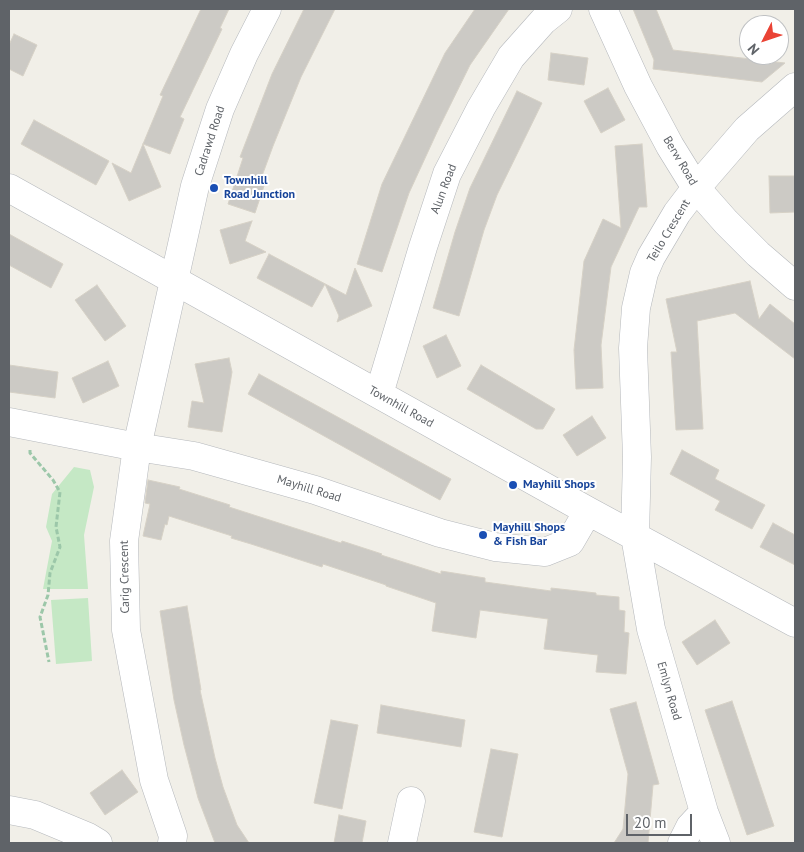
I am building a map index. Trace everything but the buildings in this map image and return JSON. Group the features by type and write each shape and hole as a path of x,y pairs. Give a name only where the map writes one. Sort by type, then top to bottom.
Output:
{"street":[{"name":"Cadrawd Road","path":"175,280 195,186 220,109 266,9"},
{"name":"Alun Road","path":"379,394 447,174 481,108 511,57 543,21 558,9"},
{"name":"Berw Road","path":"603,9 638,86 670,146 696,188 751,248 795,286"},
{"name":"Teilo Crescent","path":"635,536 637,457 633,348 636,308 644,273 651,257 677,214 696,188 747,129 795,87"},
{"name":"Townhill Road","path":"9,188 588,511 795,623"},
{"name":"Carig Crescent","path":"172,843 174,836 154,780 126,630 124,541 137,447 175,280"},
{"name":"Mayhill Road","path":"20,424 194,456 315,490 440,533 495,547 545,552 570,542 588,511"},
{"name":"Emlyn Road","path":"635,536 650,629 704,812 716,843"},
{"path":"402,843 411,801"},
{"path":"9,810 35,815 98,843"},
{"path":"682,843 690,827 704,812"}],"path":[{"path":"20,424 30,453 60,492 56,527 60,547 50,573 48,595 40,617 49,662"}],"green space":[{"path":"74,467 90,470 94,487 84,535 88,589 43,589 52,541 46,527 52,494"},
{"path":"88,598 92,661 56,664 51,600"}],"place":[{"name":"Townhill Road Junction","path":"214,188"},
{"name":"Mayhill Shops","path":"513,485"},
{"name":"Mayhill Shops & Fish Bar","path":"483,535"}]}
